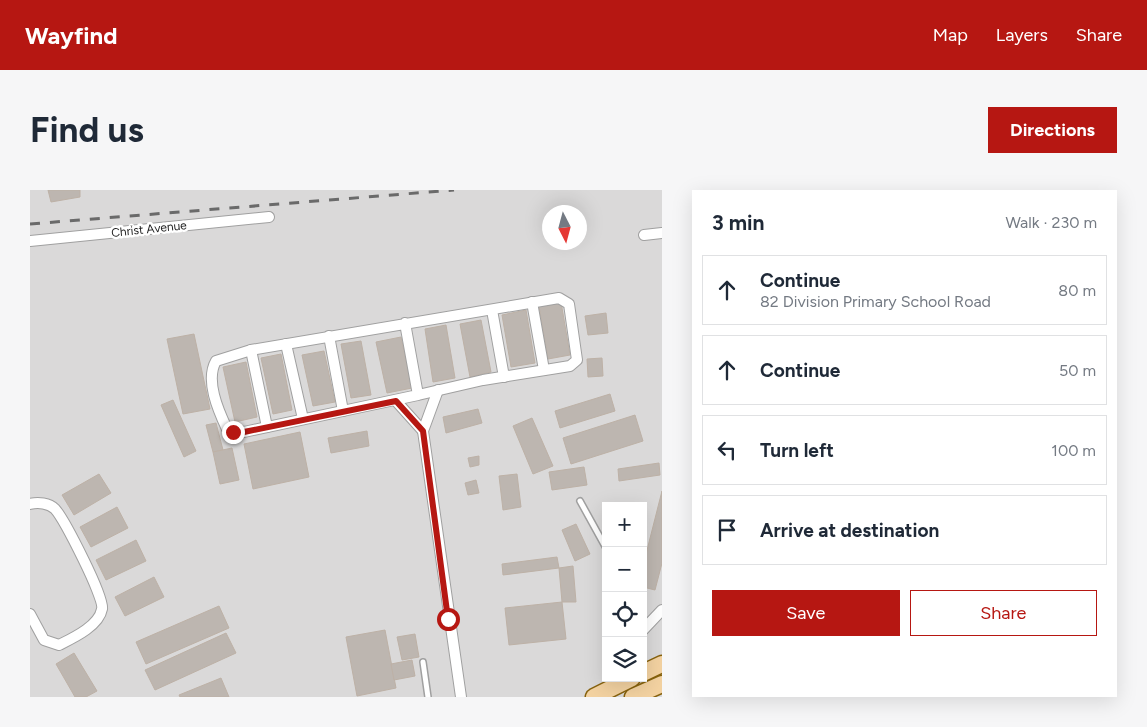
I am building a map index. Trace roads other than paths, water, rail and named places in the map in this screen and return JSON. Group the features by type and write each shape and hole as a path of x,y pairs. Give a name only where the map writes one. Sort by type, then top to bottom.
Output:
{"main road":[{"path":"594,697 625,682"},
{"path":"632,697 662,686"}],"street":[{"name":"Christ Avenue","path":"30,241 269,217"},
{"path":"644,235 662,233"},
{"path":"559,298 569,304 577,360 570,366 438,390 396,401 244,432 227,429 218,410 212,382 213,366 216,361 251,350 532,302 559,298"},
{"path":"532,302 544,370"},
{"path":"492,310 504,377"},
{"path":"405,323 418,395"},
{"path":"329,336 343,411"},
{"path":"286,344 303,419"},
{"path":"251,350 267,427"},
{"path":"438,390 423,431 461,697"},
{"path":"396,401 423,431"},
{"path":"30,504 42,503 56,510 101,595 102,610 94,623 59,645 44,640 30,614"},
{"path":"647,626 662,610"},
{"path":"653,668 662,686"},
{"path":"629,682 632,697"}],"lane":[{"path":"580,500 605,547"},
{"path":"423,662 428,697"}],"railway":[{"path":"30,224 454,190"}]}
